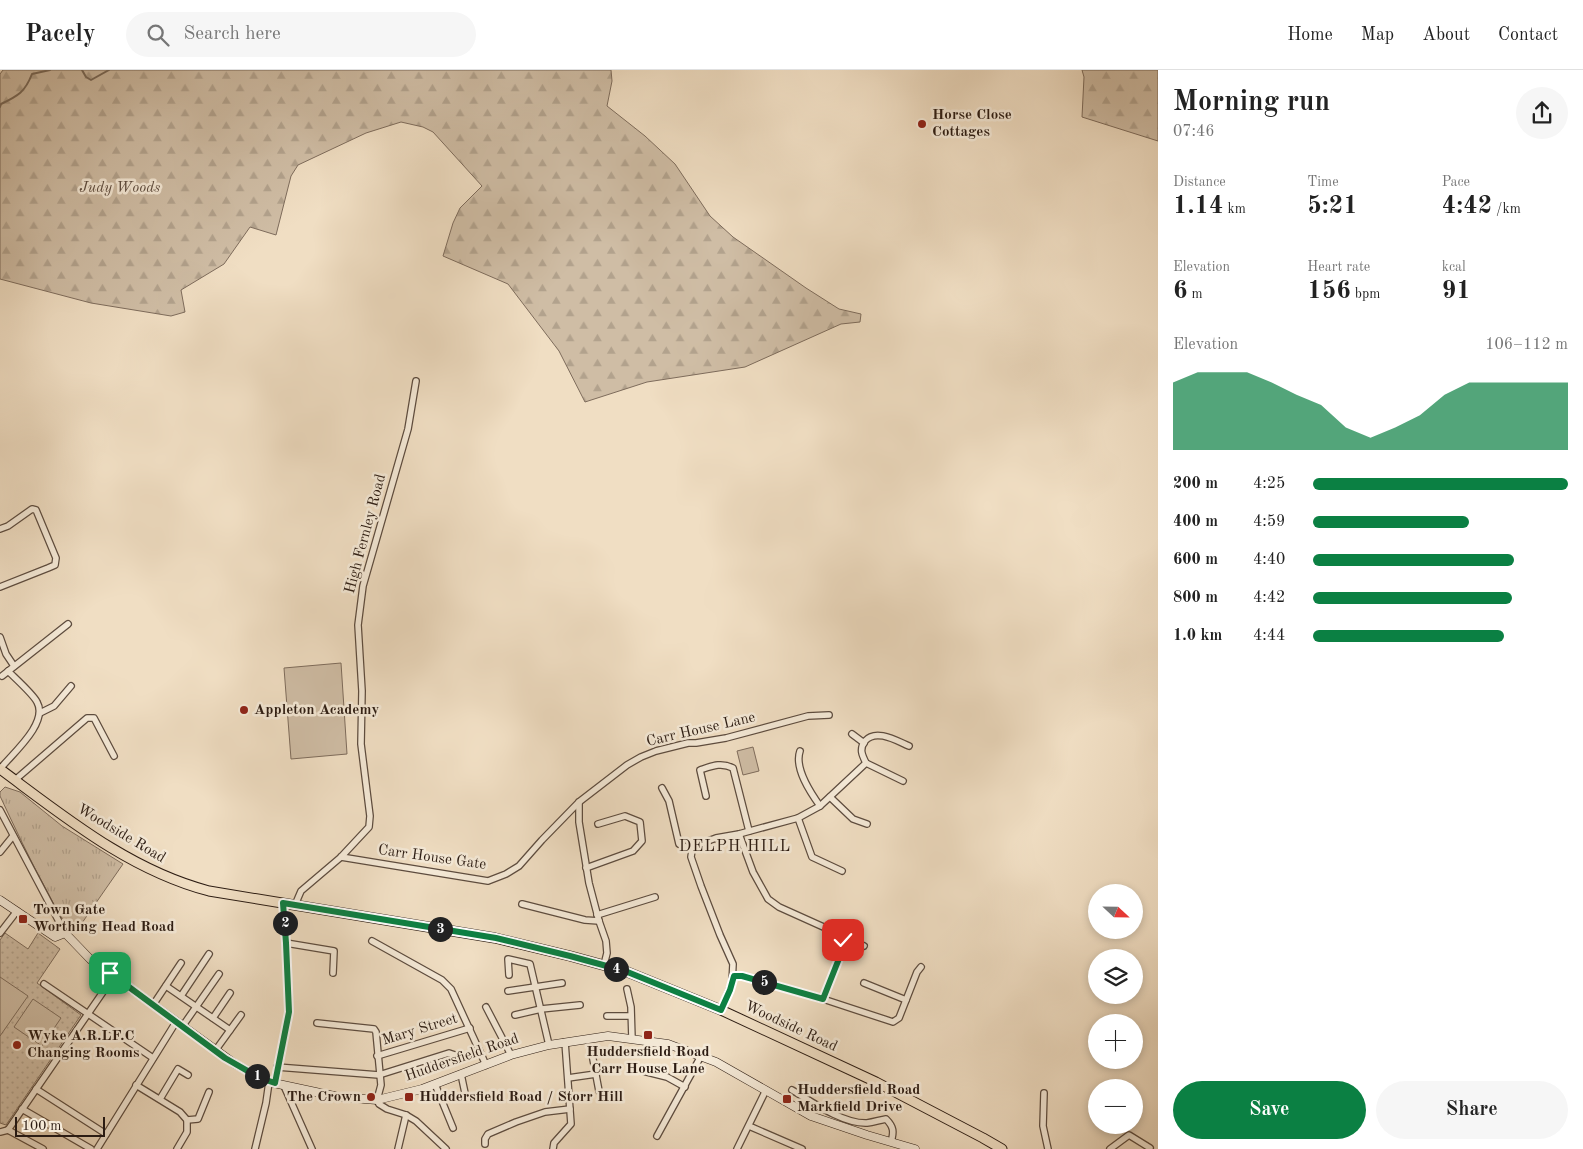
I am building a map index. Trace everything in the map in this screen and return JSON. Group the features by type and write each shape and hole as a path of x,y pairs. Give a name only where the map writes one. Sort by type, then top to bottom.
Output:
{"main road":[{"name":"Woodside Road","path":"0,769 86,832 153,871 182,883 209,891 496,938 625,971 721,1010 876,1082 1002,1149"},
{"path":"0,900 55,937 65,934"},
{"name":"Huddersfield Road","path":"65,934 90,959 216,1051 235,1064 284,1086 339,1097 377,1100 422,1089 511,1055 549,1045 608,1036 668,1044 701,1056 716,1062 811,1116 915,1149"}],"street":[{"name":"High Fernley Road","path":"295,905 301,890 341,857 369,827 370,816 361,744 362,690 358,625 363,586 408,429 416,381"},
{"path":"0,529 8,526 32,509 36,510 56,558 55,565 0,587"},
{"path":"2,676 68,624"},
{"path":"0,637 6,654 14,666"},
{"path":"0,769 32,733 40,713 37,702 8,671"},
{"path":"40,713 54,706 71,686"},
{"name":"Carr House Lane","path":"579,802 627,766 656,751 688,742 696,743 726,738 808,716 829,715"},
{"path":"15,780 87,718 94,718 114,756"},
{"path":"852,734 864,743"},
{"path":"903,781 866,763 861,754 864,743 875,735 881,735 909,746"},
{"path":"800,751 798,758 801,769 809,789 820,806"},
{"path":"721,1010 734,976 733,964 720,935 691,857 692,850 700,844 716,838 739,834 798,818 820,806 866,763"},
{"path":"706,796 700,770 715,764 727,765 733,768 748,831"},
{"path":"662,788 669,801 679,844 692,850"},
{"path":"830,797 853,819 867,824"},
{"name":"Carr House Gate","path":"341,857 488,881 506,874 519,866 579,802"},
{"path":"579,802 579,822 586,868 598,918 606,941 607,953 604,965"},
{"name":"Huddersfield Road","path":"0,810 65,934"},
{"path":"586,868 633,851 642,841 640,822 625,816 598,824"},
{"path":"798,818 812,857 842,871"},
{"path":"739,834 753,872 768,900 778,908 839,934 843,940 844,946 823,999"},
{"path":"0,852 13,836"},
{"path":"522,904 585,920 598,918 655,898"},
{"path":"255,1149 266,1103 278,1067 289,1012 283,903"},
{"path":"0,933 17,912"},
{"path":"843,940 850,940 864,946"},
{"path":"372,941 442,980 451,989 486,1065"},
{"path":"286,943 334,951 333,973"},
{"path":"181,996 209,954"},
{"path":"509,975 508,959 530,964 549,1045"},
{"path":"153,1005 181,963"},
{"path":"734,976 742,976 823,999 893,1022 899,1018 917,972 921,967"},
{"path":"97,1149 153,1058 179,1024 196,1007 219,974"},
{"path":"0,1132 8,1130 114,976"},
{"path":"508,991 562,983"},
{"path":"864,983 906,1000"},
{"path":"44,984 153,1058"},
{"path":"166,986 230,1030"},
{"path":"627,989 632,1039"},
{"path":"213,1018 230,993"},
{"path":"515,1015 541,1009 580,1005"},
{"path":"486,1008 511,1055"},
{"path":"216,1051 241,1015"},
{"path":"607,1016 631,1016"},
{"path":"317,1022 374,1029 376,1032 381,1085 377,1100 381,1106 406,1115 416,1121 446,1149"},
{"name":"Mary Street","path":"377,1056 470,1028"},
{"path":"553,1149 554,1143 571,1124 565,1042"},
{"path":"278,1067 380,1075 449,1052 455,1055 456,1060"},
{"path":"592,1054 599,1091 606,1098"},
{"path":"657,1136 701,1056"},
{"path":"160,1099 178,1069 188,1074"},
{"path":"643,1071 667,1077 685,1086"},
{"path":"460,1074 465,1093"},
{"path":"568,1078 596,1074"},
{"path":"435,1084 453,1128"},
{"path":"136,1086 180,1112 187,1120 187,1132 177,1149"},
{"path":"284,1086 312,1149"},
{"path":"36,1089 106,1134"},
{"path":"738,1149 766,1090"},
{"path":"792,1090 825,1111 848,1120 867,1123 886,1119 894,1132 891,1142"},
{"path":"187,1120 198,1119 209,1092"},
{"path":"1044,1092 1043,1126 1048,1149"},
{"path":"22,1109 92,1149"},
{"path":"485,1144 488,1134 516,1122 545,1112 570,1109"},
{"path":"398,1149 406,1115"},
{"path":"748,1126 802,1149"},
{"path":"8,1130 43,1149"},
{"path":"1110,1149 1129,1135 1150,1148"}],"green space":[{"name":"Judy Woods","path":"3,70 611,70 612,81 607,106 645,136 675,164 710,216 733,237 806,288 839,309 861,314 860,322 841,324 745,367 647,382 585,402 559,351 508,284 443,256 453,223 460,208 482,186 433,132 423,127 401,122 366,133 298,165 291,176 276,235 250,227 224,264 181,290 185,312 171,316 91,303 0,279 0,74"},
{"path":"1082,70 1158,70 1158,141 1082,117 1084,77"},
{"path":"341,663 347,754 291,759 284,668"},
{"path":"753,747 759,771 743,775 737,751"},
{"path":"5,787 20,792 62,826 123,864 75,933 66,924 56,908 17,832 0,796 0,792"},
{"path":"5,933 28,949 38,933 60,949 37,983 81,1015 6,1125 0,1123 0,940"},
{"path":"0,977 28,996 0,1036"},
{"path":"33,999 61,1018 42,1046 14,1027"}],"waterway":[{"path":"0,107 1,104 20,93 27,85 32,74 50,70"},
{"path":"82,70 86,77 91,80 109,70"}],"place":[{"name":"Horse Close Cottages","path":"922,124"},
{"name":"Appleton Academy","path":"244,710"},
{"name":"Town Gate Worthing Head Road","path":"23,919"},
{"name":"Huddersfield Road Carr House Lane","path":"648,1035"},
{"name":"Wyke A.R.LF.C Changing Rooms","path":"17,1045"},
{"name":"The Crown","path":"371,1097"},
{"name":"Huddersfield Road / Storr Hill","path":"409,1097"},
{"name":"Huddersfield Road Markfield Drive","path":"787,1099"}],"district":[{"name":"DELPH HILL","path":"735,847"}],"route":[{"path":"110,973 225,1058 260,1078 275,1083 289,1012 283,903 496,938 570,956 625,971 721,1010 734,976 742,976 823,999 844,946 843,940"}]}
